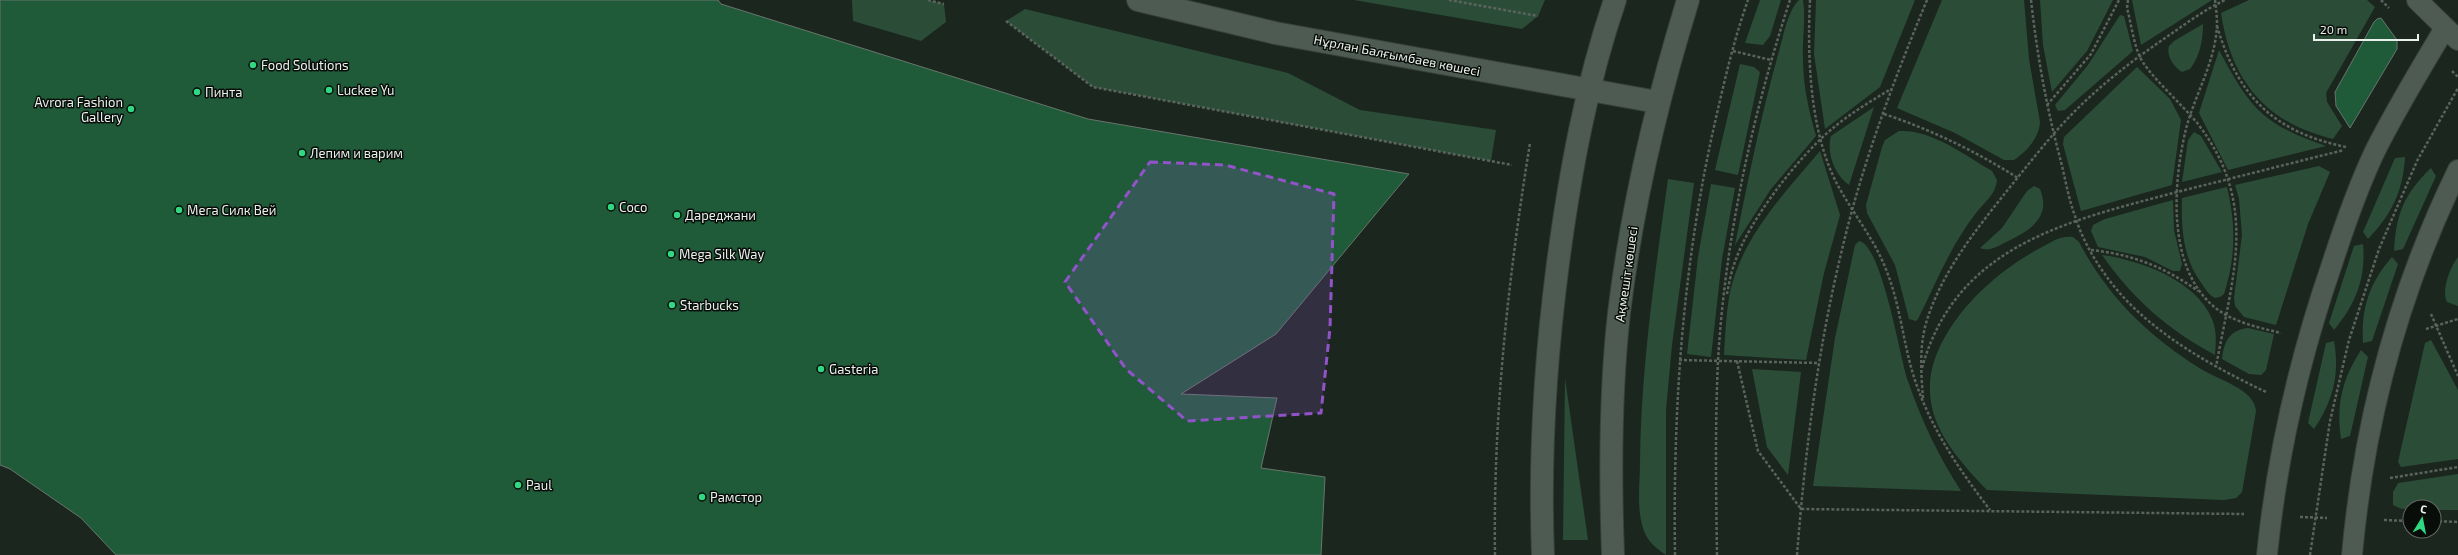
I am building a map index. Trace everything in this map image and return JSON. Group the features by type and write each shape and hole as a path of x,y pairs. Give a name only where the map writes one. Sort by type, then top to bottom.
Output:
{"street":[{"name":"Нұрлан Балғымбаев көшесі","path":"1138,0 1181,5 1275,33 1657,102"},
{"path":"1542,555 1540,495 1541,425 1548,345 1564,219 1589,90 1615,0"},
{"name":"Ақмешіт көшесі","path":"1613,555 1611,432 1619,312 1643,164 1657,102 1688,0"}],"lane":[{"path":"2267,555 2271,518 2283,444 2308,336 2322,292 2358,191 2375,152 2451,34 2417,0"},
{"path":"2352,555 2362,474 2371,422 2388,350 2432,228 2458,170"}],"path":[{"path":"928,0 944,4"},
{"path":"1449,0 1538,16"},
{"path":"1675,555 1674,470 1679,360 1688,270 1704,174 1733,51 1748,0"},
{"path":"1717,555 1715,470 1718,361 1730,255 1747,161 1771,60 1790,0"},
{"path":"1810,0 1809,61 1814,103 1830,167 1841,191 1854,209 1876,246 1888,272 1912,368 1924,402 1958,469 1990,511"},
{"path":"1797,555 1804,462 1819,363 1841,253 1892,89 1927,0"},
{"path":"2031,0 2047,105 2054,136 2077,221 2090,250 2127,301 2161,329 2216,367 2271,394"},
{"path":"2047,105 2091,54 2119,0"},
{"path":"2128,0 2129,14 2140,56 2190,115 2215,149 2228,179 2234,199 2238,247 2216,367"},
{"path":"2200,292 2190,274 2183,255 2177,218 2177,192 2181,149 2190,115 2211,54 2217,25 2215,0"},
{"path":"1924,402 1921,373 1922,344 1927,320 1940,287 1961,251 2018,178 2074,112 2108,81 2140,56 2225,0"},
{"path":"1006,21 1093,87 1512,165"},
{"path":"1921,373 1929,344 1946,310 1962,289 1987,267 2014,248 2077,221 2112,209 2353,148 2303,135 2285,126 2265,112 2250,95 2235,73 2217,25"},
{"path":"1733,51 1771,60"},
{"path":"2310,555 2330,421 2349,340 2379,249 2414,168 2458,88"},
{"path":"1724,304 1735,261 1746,238 1762,211 1797,165 1822,139 1866,104 1892,89"},
{"path":"1884,114 1920,126 1958,143 2018,178"},
{"path":"1495,555 1494,480 1501,368 1517,223 1530,143"},
{"path":"2090,250 2115,252 2150,262 2183,280 2200,292 2212,305 2226,314 2249,325 2286,334"},
{"path":"2429,311 2458,376"},
{"path":"2423,330 2458,318"},
{"path":"1679,360 1819,363"},
{"path":"1737,362 1758,451 1801,509"},
{"path":"2384,478 2458,467"},
{"path":"1801,509 2249,514"},
{"path":"2442,521 2458,522"}],"highlighted area":[{"path":"1150,162 1225,165 1334,194 1330,328 1321,413 1187,421 1126,369 1065,282"}],"green space":[{"path":"852,0 928,0 944,4 946,22 921,41 853,21"},
{"path":"1354,0 1545,0 1538,16 1522,29"},
{"path":"1760,0 1781,0 1770,36 1763,45 1745,43"},
{"path":"1799,0 1803,0 1804,7 1803,69 1805,89 1816,136 1771,189 1735,245 1772,75 1789,17"},
{"path":"1816,0 1915,0 1880,87 1825,129 1814,54"},
{"path":"1942,0 2024,0 2029,59 2040,122 2032,144 2014,160 2004,160 1955,133 1897,108"},
{"path":"2040,0 2113,0 2087,51 2052,92 2043,45"},
{"path":"2132,0 2212,0 2141,45"},
{"path":"2249,0 2367,0 2375,7 2326,93 2327,102 2342,126 2333,139 2309,132 2289,122 2271,110 2256,96 2243,79 2233,59 2226,37 2221,13"},
{"path":"1025,9 1288,73 1360,110 1496,130 1491,161 1093,87 1006,21"},
{"path":"2120,15 2124,16 2133,51 2065,110 2058,111 2055,105 2088,65"},
{"path":"2203,24 2202,42 2199,53 2190,69 2182,72 2171,61 2168,50 2169,46 2174,41"},
{"path":"2219,50 2240,86 2260,112 2287,130 2326,146 2228,170 2199,113"},
{"path":"1740,64 1754,67 1760,72 1738,175 1715,170"},
{"path":"2137,67 2170,99 2181,120 2172,185 2081,211 2063,144 2064,137"},
{"path":"1874,107 1849,185 1840,176 1833,163 1830,149 1831,136"},
{"path":"1899,131 1911,131 1923,134 1947,144 1992,171 1997,180 1992,194 1967,225 1944,264 1916,321 1909,319 1895,265 1867,213 1866,205 1885,140"},
{"path":"2194,132 2201,136 2222,172 2182,182 2188,140"},
{"path":"1820,151 1840,215 1824,273 1806,360 1724,355 1729,297 1743,256 1753,237 1778,201"},
{"path":"2405,157 2402,181 2395,201 2384,220 2368,239 2363,232 2395,158"},
{"path":"2319,166 2330,172 2308,224 2276,325 2244,317 2235,306 2234,298 2242,235 2239,199 2235,185"},
{"path":"2431,168 2436,176 2403,249 2394,251 2399,215 2403,205 2414,187"},
{"path":"1668,179 1694,183 1672,345 1666,410 1666,555 1653,544 1644,531 1640,514 1639,497 1641,426 1646,355"},
{"path":"1711,184 1735,188 1722,259 1711,357 1687,354 1698,257"},
{"path":"2034,186 2040,189 2043,199 2043,208 2036,223 2022,234 1997,247 1991,249 1980,248 2002,228 2027,191"},
{"path":"2227,187 2232,214 2233,254 2224,294 2215,298 2208,292 2196,274 2187,254 2184,243 2182,221 2182,198"},
{"path":"2173,200 2174,230 2182,264 2180,271 2173,271 2145,257 2098,247 2091,231 2093,225 2105,219"},
{"path":"2064,237 2073,237 2079,242 2090,262 2116,298 2147,329 2201,369 2243,391 2254,403 2256,411 2242,492 2236,498 2224,500 1987,490 1960,461 1952,450 1934,415 1930,389 1934,363 1946,335 1956,319 1981,291 2011,266 2053,241"},
{"path":"1859,241 1867,247 1875,261 1883,281 1908,381 1919,410 1938,452 1961,491 1813,486 1835,338 1855,245"},
{"path":"2363,244 2363,268 2358,290 2342,320 2334,330 2329,323 2354,246"},
{"path":"2102,255 2149,267 2165,274 2193,293 2204,305 2214,324 2216,337 2215,355 2182,335 2152,312 2126,286"},
{"path":"2392,257 2398,264 2372,341 2363,343 2363,319 2368,297 2377,277"},
{"path":"2458,257 2458,306 2447,302 2445,292 2449,273"},
{"path":"2248,328 2274,334 2266,370 2261,375 2249,374 2222,359 2226,342 2232,334 2236,331"},
{"path":"2431,340 2458,390 2458,459 2401,467 2398,462 2425,343"},
{"path":"2334,341 2336,365 2333,387 2326,408 2314,429 2308,423 2326,343"},
{"path":"2361,350 2368,357 2350,436 2341,439 2339,415 2342,393 2349,371"},
{"path":"1752,369 1801,372 1788,475 1767,447"},
{"path":"1565,378 1588,540 1563,540"},
{"path":"2458,474 2458,510 2442,510 2442,499 2402,499 2402,509 2393,505 2393,492 2398,483"}],"building":[{"name":"Mega Silk Way","path":"0,0 718,0 721,4 1088,119 1409,174 1276,334 1181,394 1277,398 1261,468 1325,477 1321,555 116,555 81,518 10,469 0,465"},
{"path":"2381,18 2397,40 2397,49 2350,128 2336,106 2335,92 2374,22"}],"place":[{"name":"Food Solutions","path":"253,65"},
{"name":"Luckee Yu","path":"329,90"},
{"name":"Пинта","path":"197,92"},
{"name":"Avrora Fashion Gallery","path":"131,109"},
{"name":"Лепим и варим","path":"302,153"},
{"name":"Coco","path":"611,207"},
{"name":"Мега Силк Вей","path":"179,210"},
{"name":"Дареджани","path":"677,215"},
{"name":"Mega Silk Way","path":"671,254"},
{"name":"Starbucks","path":"672,305"},
{"name":"Gasteria","path":"821,369"},
{"name":"Paul","path":"518,485"},
{"name":"Рамстор","path":"702,497"}]}
